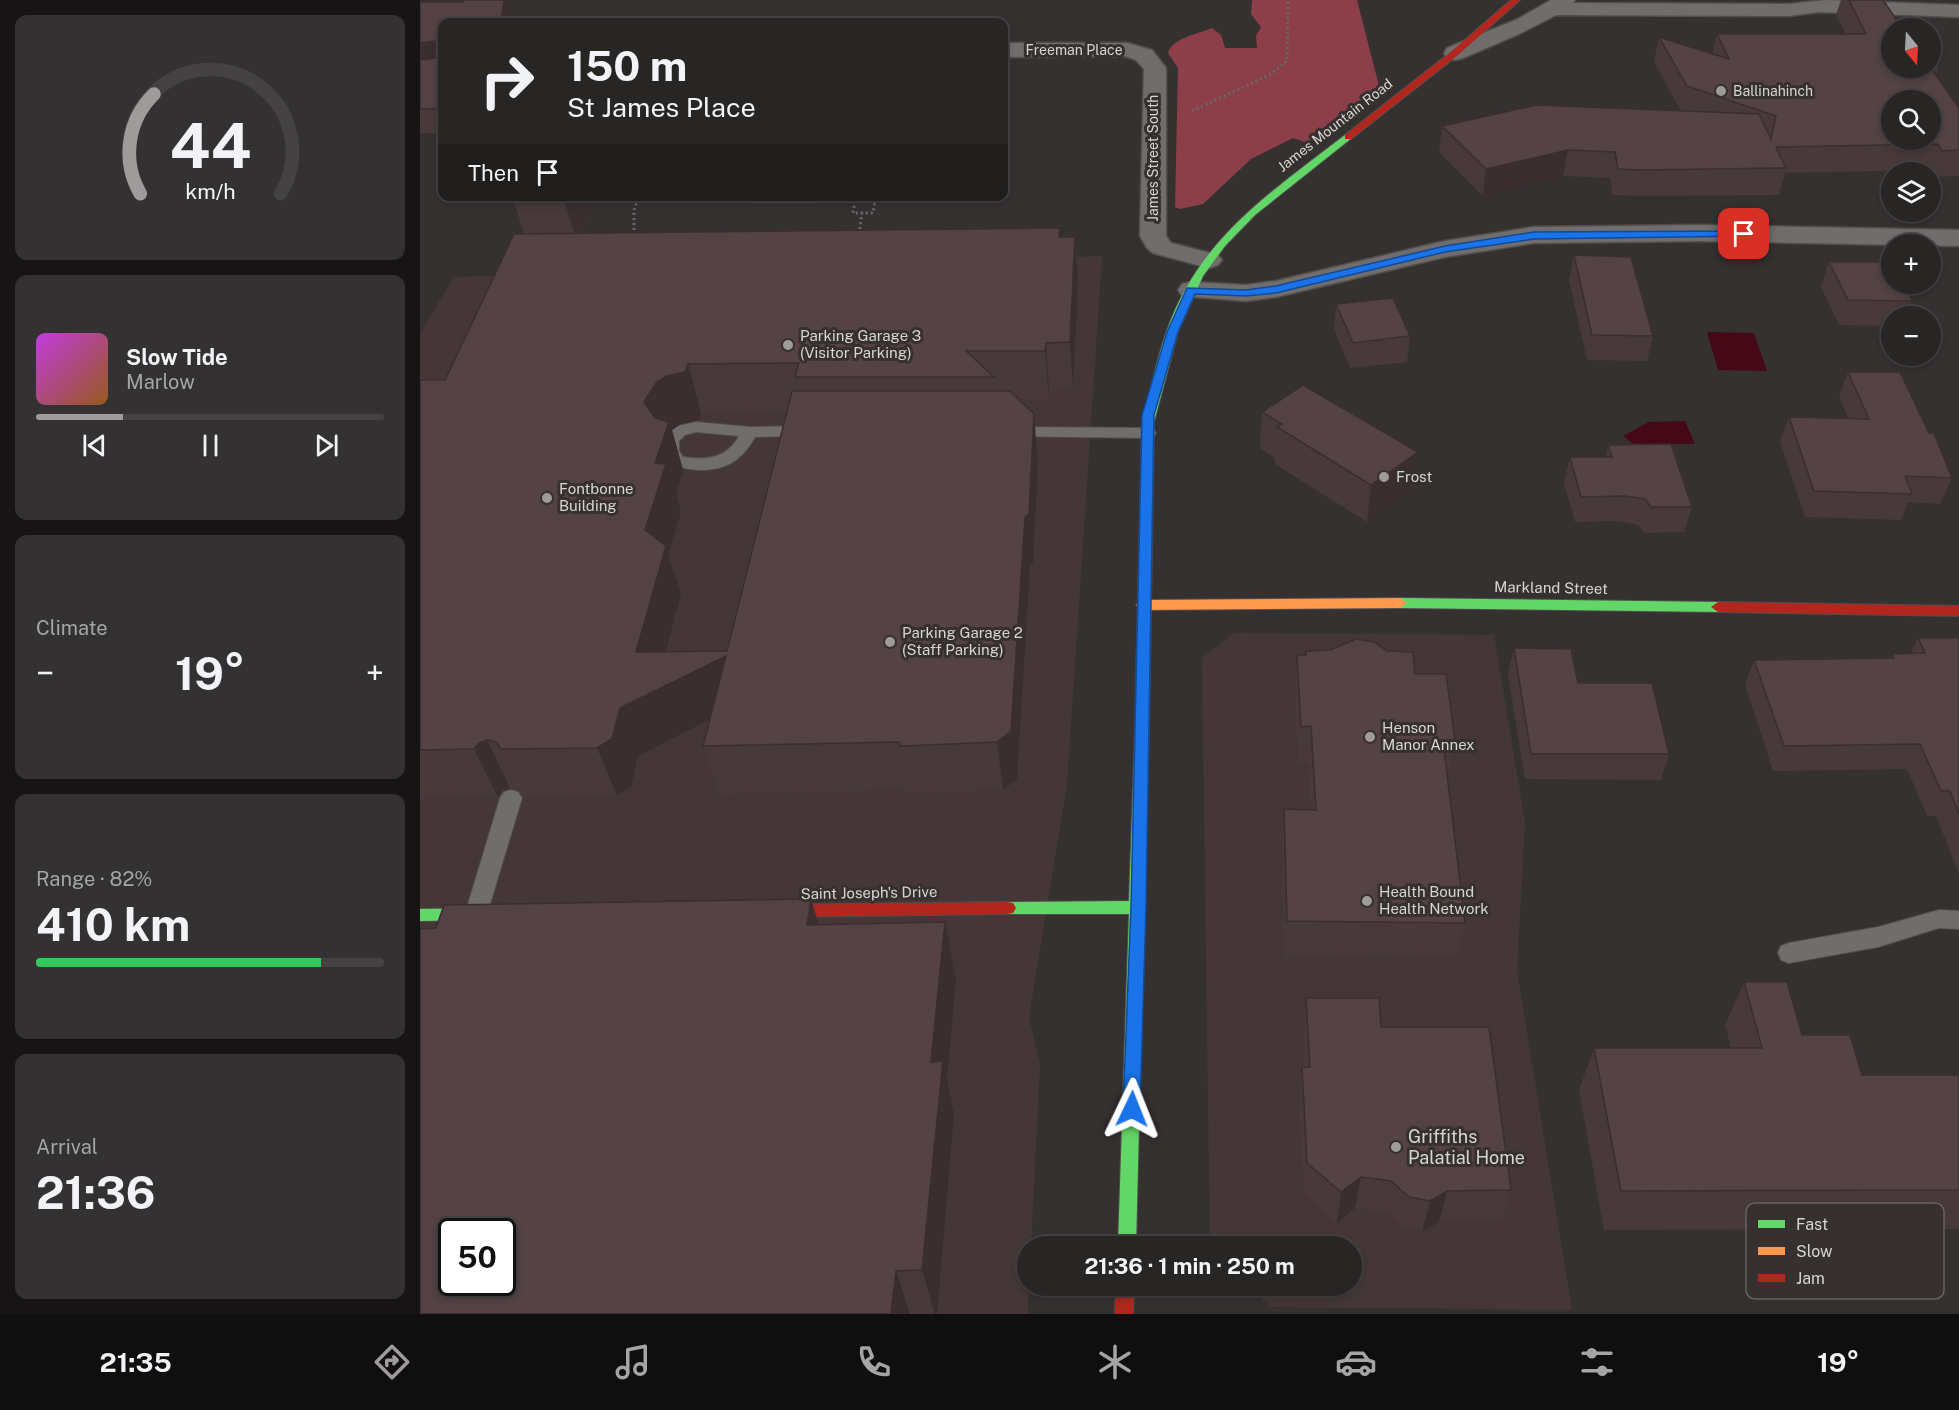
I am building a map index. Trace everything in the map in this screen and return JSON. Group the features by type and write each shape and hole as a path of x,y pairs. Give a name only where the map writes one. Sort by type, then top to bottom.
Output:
{"main road":[{"name":"James Mountain Road","path":"1191,290 1209,260 1251,213 1455,53 1516,0"},
{"path":"1127,1236 1138,907 1147,433 1150,404 1172,332 1191,290"},
{"name":"Markland Street","path":"1143,605 1458,603 1959,611"},
{"name":"Saint Joseph's Drive","path":"757,911 1138,907"},
{"path":"420,915 499,914"},
{"path":"1124,1314 1125,1296"}],"street":[{"path":"1455,53 1502,34 1558,5 1728,10 1789,10 1819,6 1959,11"},
{"name":"Freeman Place","path":"1008,50 1127,49 1144,55"},
{"name":"James Street South","path":"1144,55 1155,68 1152,213 1156,243 1162,248 1209,260"},
{"path":"1191,290 1246,293 1276,289 1445,249 1534,236 1699,233 1959,238"}],"lane":[{"path":"750,432 736,454 717,462 696,465 677,461 669,451 670,440 679,431 696,427 750,432 820,431"},
{"path":"990,432 1147,433"},
{"path":"476,914 511,798"},
{"path":"1790,953 1878,937 1939,919 1959,920"}],"path":[{"path":"1152,128 1271,74 1287,61 1288,0"},
{"path":"634,236 634,210 637,201"},
{"path":"855,201 853,213 873,213 875,201"},
{"path":"858,238 862,213"}],"shaded area":[{"path":"1252,0 1357,0 1379,86 1307,143 1293,138 1251,159 1203,204 1180,209 1175,207 1178,68 1168,53 1170,48 1180,40 1212,28 1221,35 1225,48 1257,48 1256,36 1261,27 1251,14"},
{"path":"1102,256 1067,784 1029,1017 1040,1065 1031,1236 1017,1236 1017,1296 1028,1296 1028,1314 420,1314 420,333 454,277"},
{"path":"1707,332 1754,333 1767,371 1718,370"},
{"path":"1685,421 1695,444 1666,444 1647,454 1623,436 1649,422"},
{"path":"1234,633 1494,635 1525,823 1517,971 1572,1310 1270,1307 1258,1296 1362,1296 1362,1236 1210,1236 1202,658"}],"building":[{"path":"464,0 504,0 502,18 438,18 438,109 420,109 420,60 435,58 435,41 420,43 420,2 463,2"},
{"path":"1849,0 1883,0 1895,18 1881,18 1881,78 1938,78 1959,108 1959,150 1941,149 1941,90 1881,90 1881,145 1776,147 1786,168 1618,169 1615,152 1568,150 1486,169 1442,126 1536,105 1759,114 1771,139 1776,116 1687,86 1659,37 1729,59 1717,34 1866,34"},
{"path":"1060,228 1059,237 1075,237 1070,342 1046,343 1045,351 966,351 994,377 795,377 799,363 688,364 685,372 667,376 656,383 644,402 655,418 669,422 655,463 666,464 645,530 666,546 636,652 727,651 792,391 1010,391 1034,414 1029,514 1025,517 1011,731 997,742 901,746 899,742 703,746 726,656 620,708 612,739 597,748 501,749 496,742 487,740 479,743 474,749 420,750 420,380 445,380 514,234"},
{"path":"1574,255 1631,257 1653,336 1592,335"},
{"path":"1829,262 1881,262 1881,294 1909,294 1912,301 1848,300"},
{"path":"1393,298 1410,336 1353,343 1336,304"},
{"path":"1848,372 1900,372 1929,433 1934,433 1952,478 1905,476 1912,494 1814,491 1789,417 1869,419"},
{"path":"1303,385 1418,452 1371,485 1277,427 1282,424 1262,412"},
{"path":"1671,444 1692,507 1651,507 1645,499 1624,496 1581,497 1570,457 1612,457 1608,445"},
{"path":"1918,638 1959,638 1959,814 1950,791 1941,791 1920,744 1784,746 1754,660 1894,658 1893,654 1925,653"},
{"path":"1356,639 1374,642 1387,651 1413,652 1415,674 1446,674 1455,741 1443,741 1465,923 1287,921 1284,809 1316,810 1311,726 1301,727 1297,655 1306,655 1306,651 1330,650"},
{"path":"1514,648 1571,649 1578,683 1652,683 1669,754 1531,754"},
{"path":"811,899 807,925 945,922 931,1062 943,1061 922,1270 896,1271 891,1314 420,1314 420,929 436,928 444,905"},
{"path":"1744,982 1787,982 1802,1035 1850,1035 1862,1075 1959,1075 1959,1190 1621,1191 1594,1048 1762,1048"},
{"name":"Griffiths Palatial Home","path":"1306,998 1379,998 1381,1027 1489,1027 1511,1190 1447,1191 1430,1201 1409,1197 1391,1181 1361,1177 1341,1192 1307,1163 1302,1067 1310,1067"}],"traffic: fast":[{"path":"1148,422 1172,332 1198,276 1221,244 1251,213 1348,137"},
{"path":"1400,603 1718,607"},
{"path":"1127,1236 1142,729"},
{"path":"1008,908 1138,907"},
{"path":"420,915 484,914"}],"traffic: slow":[{"path":"1143,605 1400,603"}],"traffic: jam":[{"path":"1348,137 1455,53 1516,0"},
{"path":"1142,729 1148,422"},
{"path":"1718,607 1959,611"},
{"path":"770,911 1008,908"},
{"path":"1124,1314 1125,1296"}],"place":[{"name":"Ballinahinch","path":"1721,91"},
{"name":"Parking Garage 3 (Visitor Parking)","path":"788,345"},
{"name":"Frost","path":"1384,477"},
{"name":"Fontbonne Building","path":"547,498"},
{"name":"Parking Garage 2 (Staff Parking)","path":"890,642"},
{"name":"Henson Manor Annex","path":"1370,737"},
{"name":"Health Bound Health Network","path":"1367,901"},
{"name":"Griffiths Palatial Home","path":"1396,1147"}],"route":[{"path":"1132,1109 1148,415 1172,332 1191,290 1246,293 1276,289 1445,249 1534,236 1744,234"}]}
